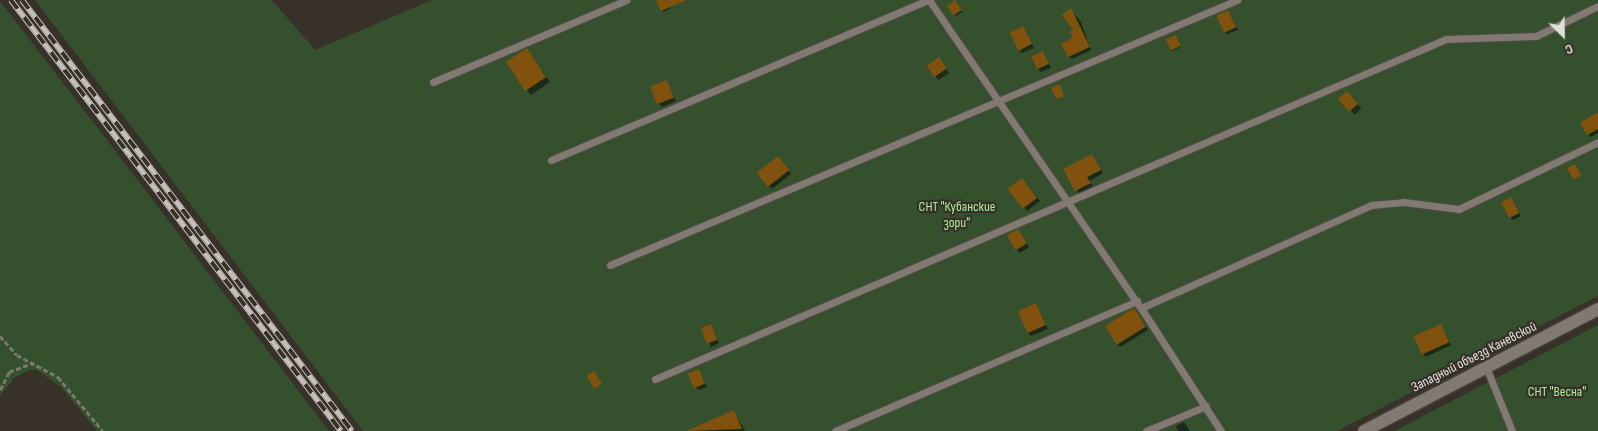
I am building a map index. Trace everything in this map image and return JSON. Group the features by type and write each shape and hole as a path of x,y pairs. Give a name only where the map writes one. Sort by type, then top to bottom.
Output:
{"main road":[{"name":"Западный объезд Каневской","path":"1364,431 1598,309"}],"lane":[{"path":"433,82 626,0"},
{"path":"551,160 929,0 1137,301 1222,431"},
{"path":"610,266 1237,0"},
{"path":"655,379 1067,200 1446,40 1536,36 1598,6"},
{"path":"1141,308 1371,205 1404,202 1460,209 1598,142"},
{"path":"835,431 1137,301"},
{"path":"1486,368 1512,431"},
{"path":"1146,431 1206,406"}],"path":[{"path":"0,336 17,355 34,362 58,377 103,431"},
{"path":"0,390 9,372 34,362"}],"green space":[{"name":"СНТ \"Кубанские зори\"","path":"35,0 272,0 315,50 432,0 1598,0 1598,296 1337,431 363,431"},
{"path":"0,1 329,431 97,431 62,388 37,370 29,370 14,378 0,396"},
{"name":"СНТ \"Весна\"","path":"1598,325 1598,431 1394,431"}],"building":[{"path":"656,0 687,0 661,11"},
{"path":"955,0 962,10 954,16 947,6"},
{"path":"1071,8 1090,47 1068,57 1061,44 1073,38 1070,32 1073,30 1062,15"},
{"path":"1228,10 1236,27 1224,33 1216,15"},
{"path":"1023,26 1032,44 1019,51 1010,33"},
{"path":"1176,35 1181,46 1171,50 1166,39"},
{"path":"527,48 546,77 525,91 506,62"},
{"path":"1043,51 1049,64 1037,69 1031,56"},
{"path":"939,57 947,69 934,77 927,65"},
{"path":"667,80 674,98 657,104 650,86"},
{"path":"1060,84 1064,96 1056,99 1051,88"},
{"path":"1347,91 1358,104 1349,112 1338,99"},
{"path":"1598,112 1598,129 1587,135 1580,123"},
{"path":"1092,154 1101,170 1087,177 1091,183 1075,191 1063,169"},
{"path":"778,156 789,170 768,187 757,173"},
{"path":"1575,164 1581,175 1573,180 1567,168"},
{"path":"1022,178 1037,198 1023,209 1008,189"},
{"path":"1511,197 1519,213 1509,218 1501,202"},
{"path":"1018,229 1027,244 1016,250 1007,236"},
{"path":"1036,303 1046,325 1027,333 1018,311"},
{"path":"1134,308 1146,327 1117,345 1105,326"},
{"path":"711,324 717,340 707,344 701,328"},
{"path":"1441,324 1449,342 1422,354 1414,336"},
{"path":"699,369 705,384 694,388 688,373"},
{"path":"594,371 602,384 594,388 586,376"},
{"path":"734,410 742,429 686,431"}],"railway":[{"path":"11,0 341,431"},
{"path":"22,0 352,431"}]}
